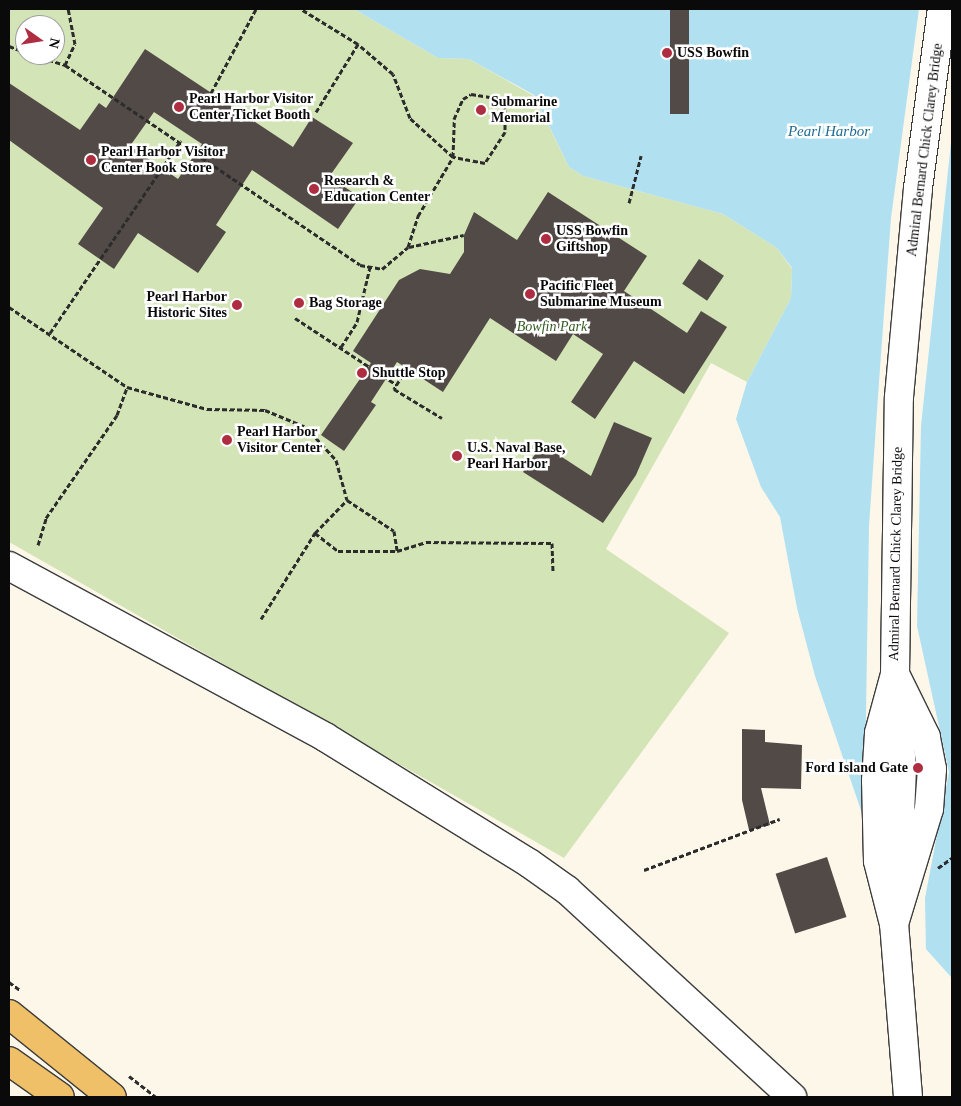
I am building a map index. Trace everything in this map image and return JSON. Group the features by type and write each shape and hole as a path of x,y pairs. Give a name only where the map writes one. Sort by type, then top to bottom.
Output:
{"main road":[{"path":"9,1014 112,1097"},
{"path":"9,1061 60,1097"}],"street":[{"name":"Admiral Bernard Chick Clarey Bridge","path":"908,1097 894,924 878,861 876,781 879,732 895,674 899,398 918,188 942,9"},
{"path":"9,566 326,736 529,863 567,890 792,1097"},
{"path":"894,924 929,810 932,769 926,737 895,674"}],"path":[{"path":"68,9 74,44 65,66 181,140 360,265 382,269 408,247 464,234"},
{"path":"211,92 256,9"},
{"path":"301,9 358,44 393,74 410,118 454,156 485,163 505,132 501,101 478,94 463,99 454,119 454,156 418,216 408,247"},
{"path":"316,112 358,44"},
{"path":"50,333 181,140"},
{"path":"629,203 641,156"},
{"path":"341,348 357,322 370,267"},
{"path":"9,307 128,387 207,409 265,410 306,428 336,460 347,500 394,531 398,551"},
{"path":"295,318 397,385"},
{"path":"407,368 394,389 442,418"},
{"path":"38,545 46,518 117,415 128,387"},
{"path":"261,619 315,533 347,500"},
{"path":"315,533 338,551 398,551 426,542 552,543 553,571"},
{"path":"644,870 780,819"}],"green space":[{"name":"Pearl Harbor Visitor Center","path":"9,9 354,9 438,58 469,59 534,96 569,167 583,176 723,214 777,248 792,269 791,298 747,382 711,363 606,549 729,633 564,858 9,542"}],"water":[{"name":"Pearl Harbor","path":"354,9 952,9 952,978 925,948 891,898 815,676 797,608 780,517 761,487 736,419 747,382 791,298 792,268 777,248 723,214 583,176 569,167 534,95 469,59 438,58"}],"pier":[{"path":"919,9 952,9 952,133 921,426 917,626 949,772 925,898 926,953 889,899 865,775 869,526 880,368 891,218"}],"building":[{"path":"670,9 689,9 689,114 670,114"},
{"path":"145,49 293,147 312,117 353,143 329,177 360,197 338,229 252,170 216,225 226,232 198,273 138,233 114,269 78,244 103,208 9,140 9,83 80,130 99,103 106,108","holes":["154,112 202,144 178,179 130,146"]},
{"path":"548,192 647,256 624,291 687,333 701,311 727,327 684,394 634,361 595,419 571,402 603,354 573,334 556,361 490,318 443,392 397,362 371,402 376,405 344,451 321,435 371,363 353,351 399,280 420,269 450,274 464,252 464,235 474,212 517,240"},
{"path":"699,259 724,276 707,301 682,284"},
{"path":"614,422 652,438 636,475 603,523 523,472 542,444 591,476"},
{"path":"742,729 765,730 765,742 802,745 801,789 761,788 770,825 749,830 742,800"},
{"path":"827,857 846,917 795,934 776,874"}],"place":[{"name":"USS Bowfin","path":"667,53"},
{"name":"Pearl Harbor Visitor Center Ticket Booth","path":"179,107"},
{"name":"Submarine Memorial","path":"481,110"},
{"name":"Pearl Harbor Visitor Center Book Store","path":"91,160"},
{"name":"Research & Education Center","path":"314,189"},
{"name":"USS Bowfin Giftshop","path":"546,239"},
{"name":"Pacific Fleet Submarine Museum","path":"530,294"},
{"name":"Bag Storage","path":"299,303"},
{"name":"Pearl Harbor Historic Sites","path":"237,305"},
{"name":"Shuttle Stop","path":"362,373"},
{"name":"Pearl Harbor Visitor Center","path":"227,440"},
{"name":"U.S. Naval Base, Pearl Harbor","path":"457,456"},
{"name":"Ford Island Gate","path":"918,768"}],"park label":[{"name":"Bowfin Park","path":"552,327"}]}
